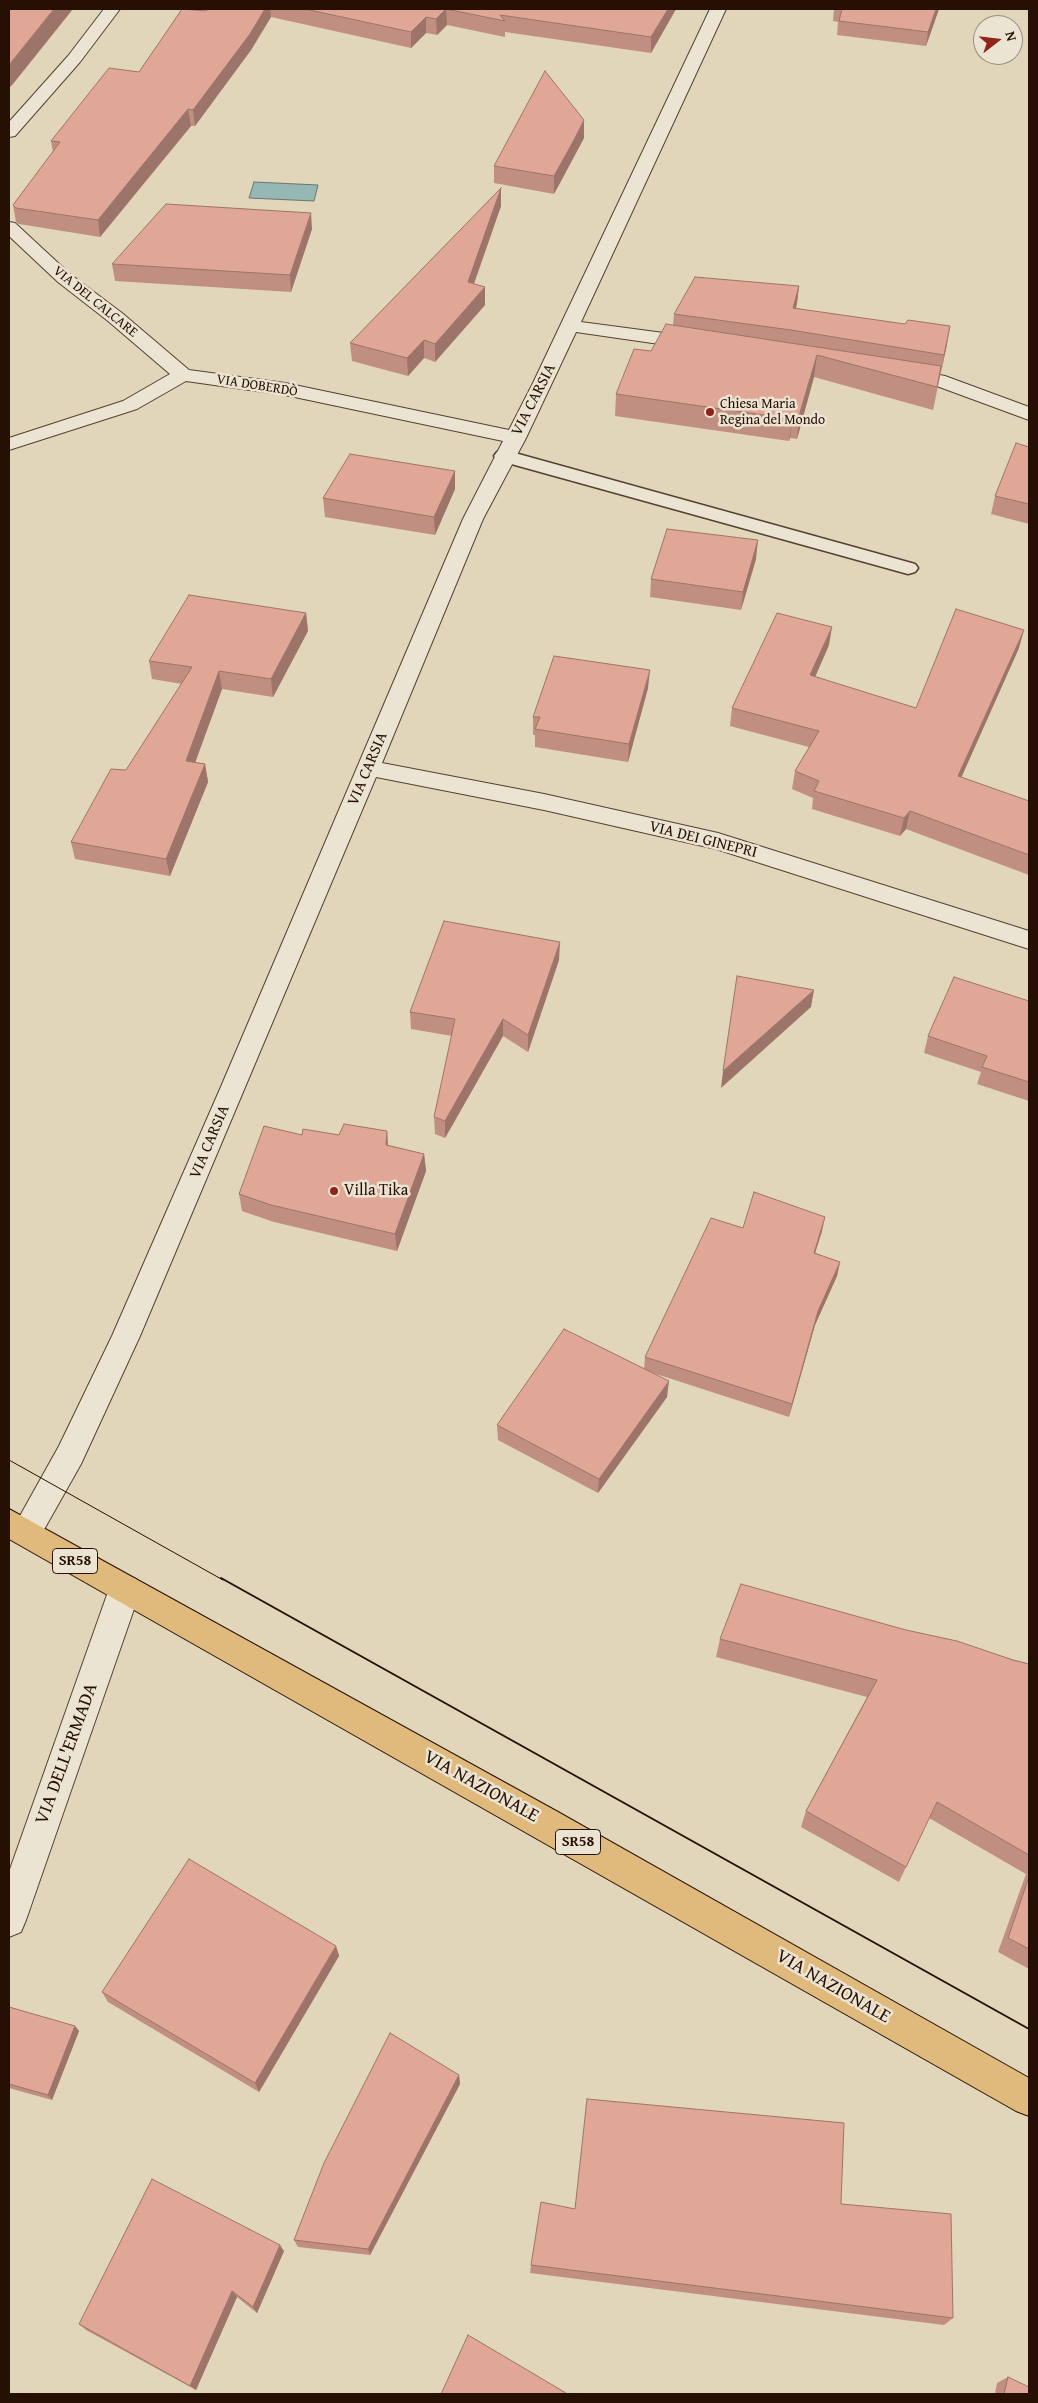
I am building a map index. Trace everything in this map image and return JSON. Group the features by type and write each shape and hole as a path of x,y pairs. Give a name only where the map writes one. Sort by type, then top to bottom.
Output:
{"main road":[{"name":"VIA NAZIONALE","path":"17,1528 546,1824 1029,2098"}],"street":[{"path":"9,132 74,59 112,9"},
{"name":"VIA CARSIA","path":"17,1528 70,1454 122,1345 473,519 570,326 718,9"},
{"name":"VIA DEL CALCARE","path":"9,227 64,278 115,317 183,375"},
{"path":"570,326 712,345"},
{"path":"883,371 938,380 1029,414"},
{"path":"9,444 130,405 183,375"},
{"name":"VIA DOBERDÒ","path":"183,375 285,389 510,447"},
{"name":"VIA DEI GINEPRI","path":"368,768 544,802 718,841 931,906 1029,940"},
{"name":"VIA DELL'ERMADA","path":"9,1920 125,1589"}],"lane":[{"path":"510,447 908,568"}],"water":[{"path":"254,182 318,185 314,201 249,198"}],"building":[{"path":"9,9 54,9 9,65"},
{"path":"182,9 206,11 208,9 265,9 250,34 193,110 188,109 98,220 16,208 13,205 60,142 51,141 109,68 139,72"},
{"path":"305,9 446,9 436,19 426,17 411,32"},
{"path":"446,9 668,9 651,37 500,15 505,21"},
{"path":"842,9 936,9 928,32 839,21"},
{"path":"545,71 584,120 574,140 554,176 494,166"},
{"path":"501,188 468,282 485,287 435,344 424,340 407,358 350,343"},
{"path":"166,204 311,213 290,275 112,264"},
{"path":"695,277 799,286 793,308 905,324 908,320 950,326 944,355 791,330 674,314"},
{"path":"666,324 941,366 937,387 817,355 799,416 793,416 792,419 616,394 634,349 651,351"},
{"path":"1016,443 1029,447 1029,504 995,496"},
{"path":"350,454 455,471 434,517 323,498"},
{"path":"667,529 758,540 743,592 651,579"},
{"path":"189,595 306,613 271,679 219,671 186,761 205,764 166,859 71,842 111,769 126,770 192,667 149,661"},
{"path":"956,609 1024,630 958,776 1029,801 1029,855 910,811 904,818 814,791 819,781 795,771 819,731 732,708 777,613 832,627 810,675 916,708"},
{"path":"554,656 650,670 629,744 535,729 540,717 533,717"},
{"path":"444,921 560,942 528,1035 503,1019 445,1121 434,1117 455,1019 410,1012"},
{"path":"737,976 814,990 723,1071"},
{"path":"954,977 1029,1001 1029,1082 982,1067 987,1056 928,1036"},
{"name":"Villa Tika","path":"344,1124 387,1131 386,1145 424,1154 395,1234 271,1205 239,1194 264,1126 302,1135 303,1129 339,1135"},
{"path":"754,1192 825,1217 814,1253 840,1262 818,1311 792,1404 645,1357 711,1218 743,1228"},
{"path":"564,1329 669,1381 599,1479 497,1425"},
{"path":"741,1584 906,1630 957,1641 1029,1664 1029,1855 937,1802 906,1867 806,1811 877,1680 720,1639"},
{"path":"189,1859 336,1946 255,2083 102,1992"},
{"path":"1029,1877 1029,1949 1008,1938"},
{"path":"9,2007 75,2026 48,2095 9,2084"},
{"path":"390,2033 459,2075 368,2249 294,2240 324,2163"},
{"path":"587,2099 844,2123 841,2204 951,2214 953,2318 531,2265 541,2202 575,2209"},
{"path":"152,2179 280,2245 253,2307 232,2291 190,2386 79,2324"},
{"path":"468,2335 566,2393 566,2394 441,2394"},
{"path":"1008,2377 1029,2387 1029,2394 1004,2394"}],"tram line":[{"path":"9,1460 223,1580"},
{"path":"221,1578 1029,2029"}],"place":[{"name":"Chiesa Maria Regina del Mondo","path":"710,412"},
{"name":"Villa Tika","path":"334,1191"}]}
